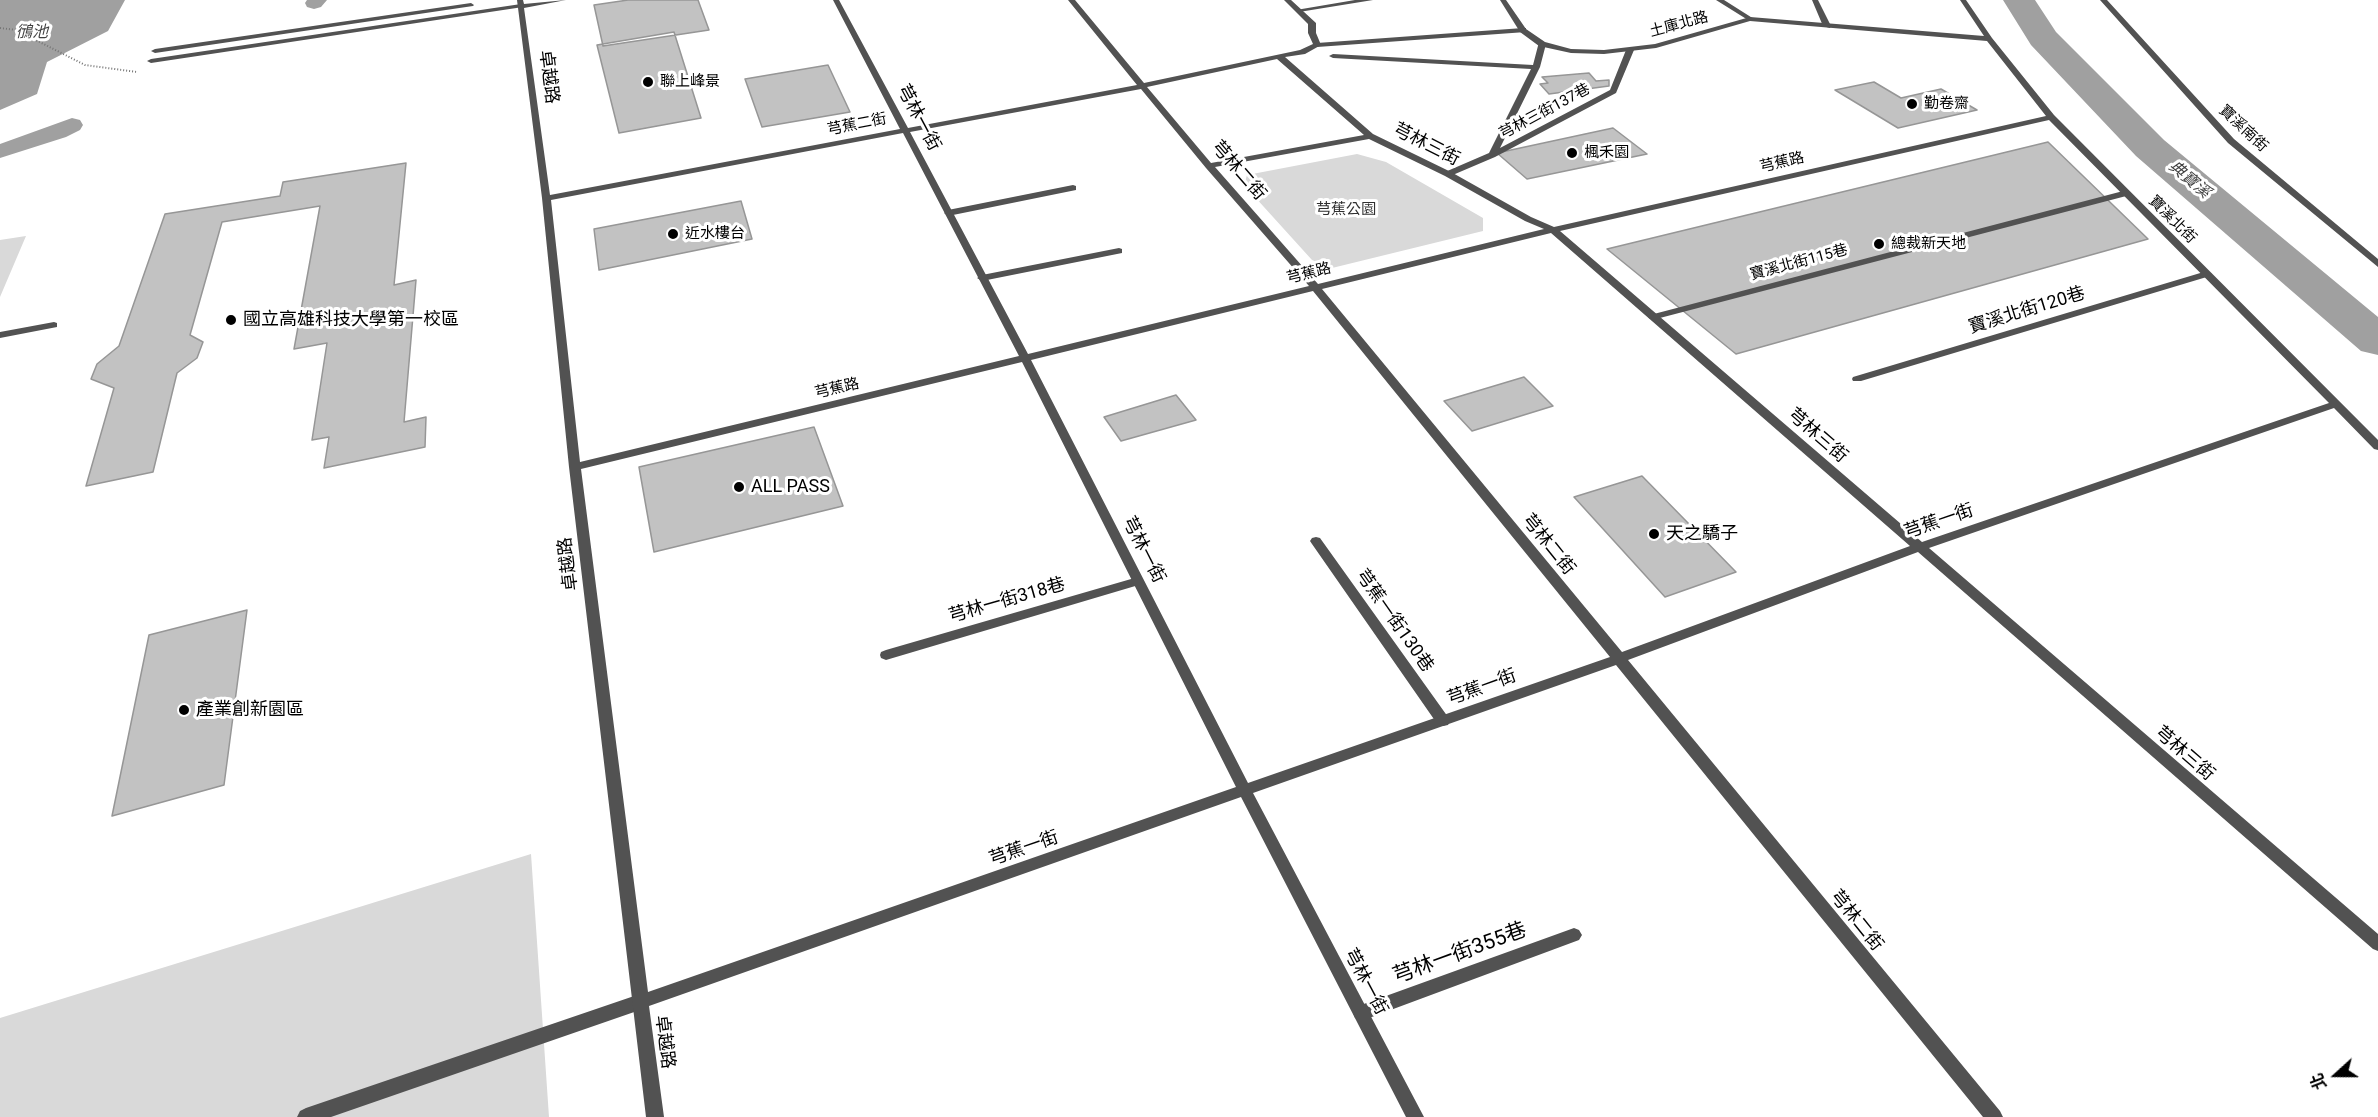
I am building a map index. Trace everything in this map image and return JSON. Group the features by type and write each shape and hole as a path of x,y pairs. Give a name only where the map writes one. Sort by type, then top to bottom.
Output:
{"street":[{"path":"155,51 508,0"},
{"path":"151,61 520,3 563,0"},
{"name":"芎林一街","path":"836,0 1026,359 1245,791 1415,1117"},
{"name":"芎林二街","path":"1071,0 1209,166 1316,288 1994,1117"},
{"path":"1287,0 1312,23 1312,33 1317,45"},
{"path":"1299,10 1370,0"},
{"name":"土庫北路","path":"1503,0 1523,30 1542,44 1571,51 1604,52 1656,46 1750,20 1989,39"},
{"path":"1719,0 1750,20"},
{"path":"1815,0 1827,26"},
{"name":"寶溪北街","path":"1962,0 1989,39 2051,117 2378,446"},
{"name":"寶溪南街","path":"2103,0 2231,141 2378,264"},
{"name":"卓越路","path":"520,3 546,198 575,467 655,1117"},
{"path":"1279,56 1302,52 1317,45 1523,30"},
{"path":"1492,155 1536,67 1542,44"},
{"name":"芎林三街137巷","path":"1448,174 1492,155 1613,91 1630,50"},
{"name":"芎蕉二街","path":"546,198 1142,86 1279,56"},
{"name":"芎林三街","path":"1279,56 1370,136 1448,174 1528,219 1553,230 2378,944"},
{"path":"1333,56 1536,67"},
{"name":"芎蕉路","path":"575,467 1553,230 2051,117"},
{"path":"1209,166 1370,136"},
{"path":"948,213 1073,188"},
{"name":"寶溪北街115巷","path":"1653,317 2127,193"},
{"path":"982,278 1119,251"},
{"name":"寶溪北街120巷","path":"1857,379 2207,274"},
{"path":"0,335 54,325"},
{"name":"芎蕉一街","path":"306,1117 1245,791 1618,659 1920,547 2335,404"},
{"name":"芎蕉一街130巷","path":"1316,541 1443,721"},
{"name":"芎林一街318巷","path":"886,655 1138,580"},
{"name":"芎林一街355巷","path":"1361,1012 1574,935"}],"path":[{"path":"0,28 16,30 85,64 123,72 147,72"}],"green space":[{"name":"芎蕉公園","path":"1357,154 1386,162 1483,218 1483,231 1332,268 1312,260 1244,185 1247,175"},
{"path":"26,236 0,297 0,240"},
{"path":"531,854 549,1117 0,1117 0,1018"}],"water":[{"name":"鴴池","path":"0,0 125,0 108,31 47,62 37,94 0,110"}],"building":[{"path":"628,0 698,0 709,30 603,46 594,5"},
{"name":"聯上峰景","path":"674,32 701,118 619,133 597,45"},
{"path":"828,65 850,112 762,127 745,79"},
{"path":"1589,73 1596,81 1609,80 1609,86 1549,94 1540,84 1548,83 1542,77"},
{"name":"勤卷齋","path":"1874,82 1901,98 1941,89 1977,110 1898,128 1835,90"},
{"name":"楓禾園","path":"1613,128 1647,154 1527,179 1497,153"},
{"name":"總裁新天地","path":"2048,142 2148,239 1736,354 1607,249"},
{"path":"406,163 394,285 416,280 404,422 426,417 425,447 324,468 329,437 312,440 327,343 294,349 320,206 222,222 190,335 203,342 197,358 177,373 153,472 86,486 114,388 91,379 97,364 119,346 165,214 280,196 283,182"},
{"name":"近水樓台","path":"741,201 752,239 599,270 594,229"},
{"path":"1524,377 1553,406 1472,431 1444,401"},
{"path":"1176,395 1196,420 1121,441 1104,417"},
{"name":"ALL PASS","path":"814,427 843,506 654,552 639,467"},
{"name":"天之驕子","path":"1642,476 1736,572 1665,597 1574,497"},
{"name":"產業創新園區","path":"247,610 224,785 112,816 149,635"}],"waterway":[{"path":"314,3 318,0"},
{"name":"典寶溪","path":"2019,0 2043,38 2150,148 2378,341"},
{"path":"0,151 58,132 72,125"}],"place":[{"name":"聯上峰景","path":"648,82"},
{"name":"勤卷齋","path":"1912,104"},
{"name":"楓禾園","path":"1572,153"},
{"name":"近水樓台","path":"673,234"},
{"name":"總裁新天地","path":"1879,244"},
{"name":"國立高雄科技大學第一校區","path":"231,320"},
{"name":"ALL PASS","path":"739,487"},
{"name":"天之驕子","path":"1654,534"},
{"name":"產業創新園區","path":"184,710"}]}
